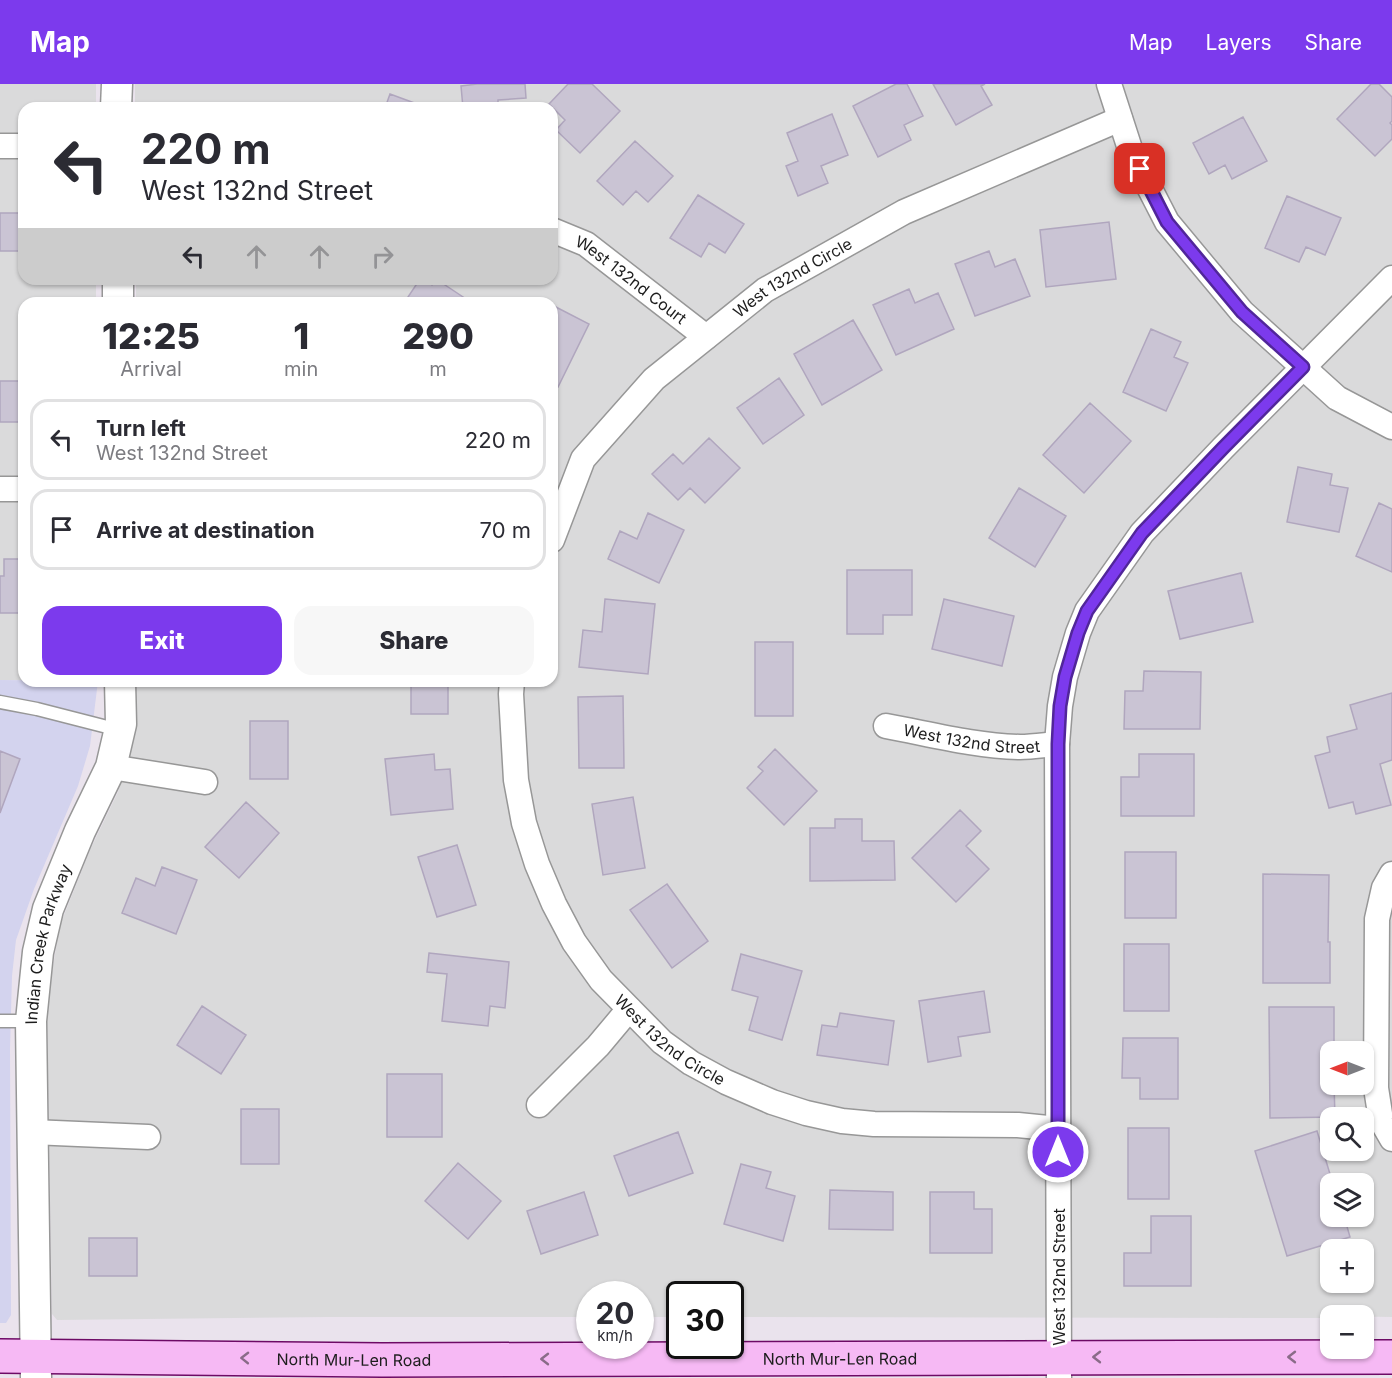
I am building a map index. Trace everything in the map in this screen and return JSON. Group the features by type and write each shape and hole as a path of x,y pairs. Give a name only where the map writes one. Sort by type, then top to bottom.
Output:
{"main road":[{"name":"North Mur-Len Road","path":"0,1356 36,1367 382,1360 1059,1368 1392,1357"}],"street":[{"path":"116,102 117,84"},
{"path":"1109,84 1131,152 1167,222 1242,312 1337,398 1392,427"},
{"name":"West 132nd Circle","path":"558,524 583,459 654,379 765,290 904,212 1120,119"},
{"path":"0,146 18,146"},
{"name":"West 132nd Court","path":"558,232 586,244 706,337"},
{"name":"West 132nd Street","path":"1059,1368 1058,744 1060,706 1065,677 1078,633 1087,611 1142,533 1392,278"},
{"path":"0,489 18,489"},
{"name":"Indian Creek Parkway","path":"36,1367 31,1021 38,952 48,909 80,831 111,767 121,724 120,687"},
{"name":"West 132nd Circle","path":"512,687 516,780 524,822 537,864 574,942 601,980 662,1042 691,1064 726,1082 772,1102 842,1121 874,1124 1018,1125 1058,1129"},
{"name":"West 132nd Street","path":"886,726 997,746 1022,747 1058,744"},
{"path":"111,767 205,782"},
{"path":"1392,874 1384,888 1377,919 1376,1088 1381,1120 1392,1138"},
{"path":"539,1104 598,1046 629,1009"},
{"path":"32,1132 148,1137"}],"lane":[{"path":"0,702 119,730"},
{"path":"0,1021 31,1021"}],"shaded area":[{"path":"0,84 96,84 96,102 18,102 18,285 96,285 96,297 18,297 18,680 0,680"},
{"path":"135,84 1392,84 1392,1317 1374,1317 1374,1305 1320,1305 1320,1318 744,1317 744,1281 666,1281 666,1317 654,1317 654,1281 576,1281 576,1317 57,1320 52,1314 47,1023 51,978 60,925 90,850 118,792 133,738 137,687 558,687 558,297 136,297 136,285 558,285 558,102 135,102"},
{"path":"0,680 18,680 18,687 97,687 90,746 78,786 34,889 16,940 12,976 10,1049 11,1315 6,1323 0,1323"}],"building":[{"path":"525,84 526,98 498,100 498,102 462,102 461,86"},
{"path":"568,84 592,84 620,111 580,153 558,132 558,128 565,120 558,113 558,102 551,102"},
{"path":"896,84 907,84 923,116 904,125 911,140 878,157 853,106"},
{"path":"933,84 985,84 981,86 992,105 956,125"},
{"path":"1371,84 1379,84 1392,97 1392,121 1390,123 1392,139 1375,156 1337,119"},
{"path":"390,94 412,102 387,102"},
{"path":"832,114 848,155 821,166 828,183 798,196 786,166 798,161 787,133"},
{"path":"1243,117 1267,161 1232,179 1225,165 1209,174 1193,143"},
{"path":"635,141 673,176 648,202 636,191 623,205 597,181"},
{"path":"698,195 744,224 725,253 709,243 701,257 670,238"},
{"path":"1287,196 1341,218 1325,255 1306,247 1299,262 1265,248"},
{"path":"0,213 18,213 18,251 0,251"},
{"path":"1109,222 1116,279 1046,287 1040,230"},
{"path":"989,251 995,267 1015,259 1030,296 975,316 955,264"},
{"path":"416,285 445,285 463,297 408,297"},
{"path":"909,289 915,303 938,293 954,329 896,355 873,305"},
{"path":"558,308 589,324 558,387"},
{"path":"853,320 882,370 822,405 794,354"},
{"path":"1151,329 1181,342 1174,357 1188,363 1166,411 1123,392"},
{"path":"779,378 804,415 763,444 737,408"},
{"path":"0,381 18,381 18,422 0,422"},
{"path":"1090,403 1131,441 1084,493 1043,455"},
{"path":"709,438 740,468 705,503 690,488 678,500 652,474 673,454 683,464"},
{"path":"1298,467 1332,474 1330,485 1348,488 1339,532 1287,522"},
{"path":"1019,488 1066,516 1035,567 989,538"},
{"path":"1379,503 1392,509 1392,572 1356,556"},
{"path":"648,513 684,530 659,583 608,559 620,531 637,539"},
{"path":"4,559 18,559 18,613 0,613 0,576 4,576"},
{"path":"847,570 912,570 912,615 883,615 883,634 847,634"},
{"path":"1241,573 1253,622 1180,639 1168,591"},
{"path":"605,599 655,604 648,674 579,667 583,630 602,632"},
{"path":"944,599 1014,616 1002,666 932,649"},
{"path":"755,642 793,642 793,716 755,716"},
{"path":"1144,671 1201,672 1200,729 1124,729 1125,691 1143,691"},
{"path":"411,687 448,687 448,714 411,714"},
{"path":"1392,693 1392,760 1380,764 1391,805 1356,814 1353,802 1329,808 1315,756 1330,752 1327,737 1357,729 1350,705"},
{"path":"623,696 624,768 579,768 578,697"},
{"path":"250,721 288,721 288,779 250,779"},
{"path":"775,749 817,791 784,825 747,788 763,771 758,767"},
{"path":"0,751 20,759 0,813"},
{"path":"434,754 435,770 450,769 453,809 391,815 385,759"},
{"path":"1139,754 1194,754 1194,816 1121,816 1121,777 1139,777"},
{"path":"633,797 645,868 603,875 592,804"},
{"path":"246,802 279,833 239,878 205,847"},
{"path":"960,810 981,831 966,846 989,869 956,902 912,858"},
{"path":"835,819 862,819 862,841 894,841 895,880 810,881 810,828 835,828"},
{"path":"457,845 476,905 437,917 418,857"},
{"path":"1125,852 1176,852 1176,918 1125,918"},
{"path":"162,867 197,880 176,934 122,913 136,878 155,886"},
{"path":"1263,874 1329,875 1330,983 1263,983"},
{"path":"667,884 708,941 672,968 630,910"},
{"path":"1124,944 1169,944 1169,1011 1124,1011"},
{"path":"429,953 509,962 505,1008 490,1006 488,1026 442,1021 447,974 427,972"},
{"path":"741,954 802,971 782,1040 749,1030 758,997 732,990"},
{"path":"984,991 990,1032 958,1037 961,1056 928,1062 919,1001"},
{"path":"202,1006 246,1035 221,1074 177,1045"},
{"path":"1269,1007 1334,1007 1334,1041 1320,1041 1320,1095 1334,1095 1335,1107 1320,1107 1320,1117 1270,1118"},
{"path":"840,1013 894,1021 888,1065 817,1055 822,1025 837,1027"},
{"path":"1123,1038 1178,1038 1178,1099 1140,1099 1140,1078 1122,1078"},
{"path":"387,1074 442,1074 442,1137 387,1137"},
{"path":"241,1109 279,1109 279,1164 241,1164"},
{"path":"1128,1128 1169,1128 1169,1199 1128,1199"},
{"path":"1317,1131 1320,1141 1320,1161 1326,1161 1330,1173 1320,1173 1320,1227 1347,1227 1350,1237 1320,1239 1320,1246 1287,1256 1255,1151"},
{"path":"678,1132 693,1173 629,1196 614,1156"},
{"path":"458,1163 501,1201 468,1239 425,1201"},
{"path":"741,1164 771,1172 766,1188 795,1196 783,1241 724,1224"},
{"path":"830,1190 893,1192 893,1230 829,1229"},
{"path":"584,1192 598,1235 541,1254 527,1211"},
{"path":"930,1192 974,1192 974,1209 992,1209 992,1253 930,1253"},
{"path":"1151,1216 1191,1216 1191,1286 1124,1286 1124,1253 1151,1253"},
{"path":"89,1238 137,1238 137,1276 89,1276"}],"route":[{"path":"1058,1152 1058,744 1060,706 1065,677 1078,633 1087,611 1142,533 1303,367 1242,312 1167,222 1140,169"}]}
